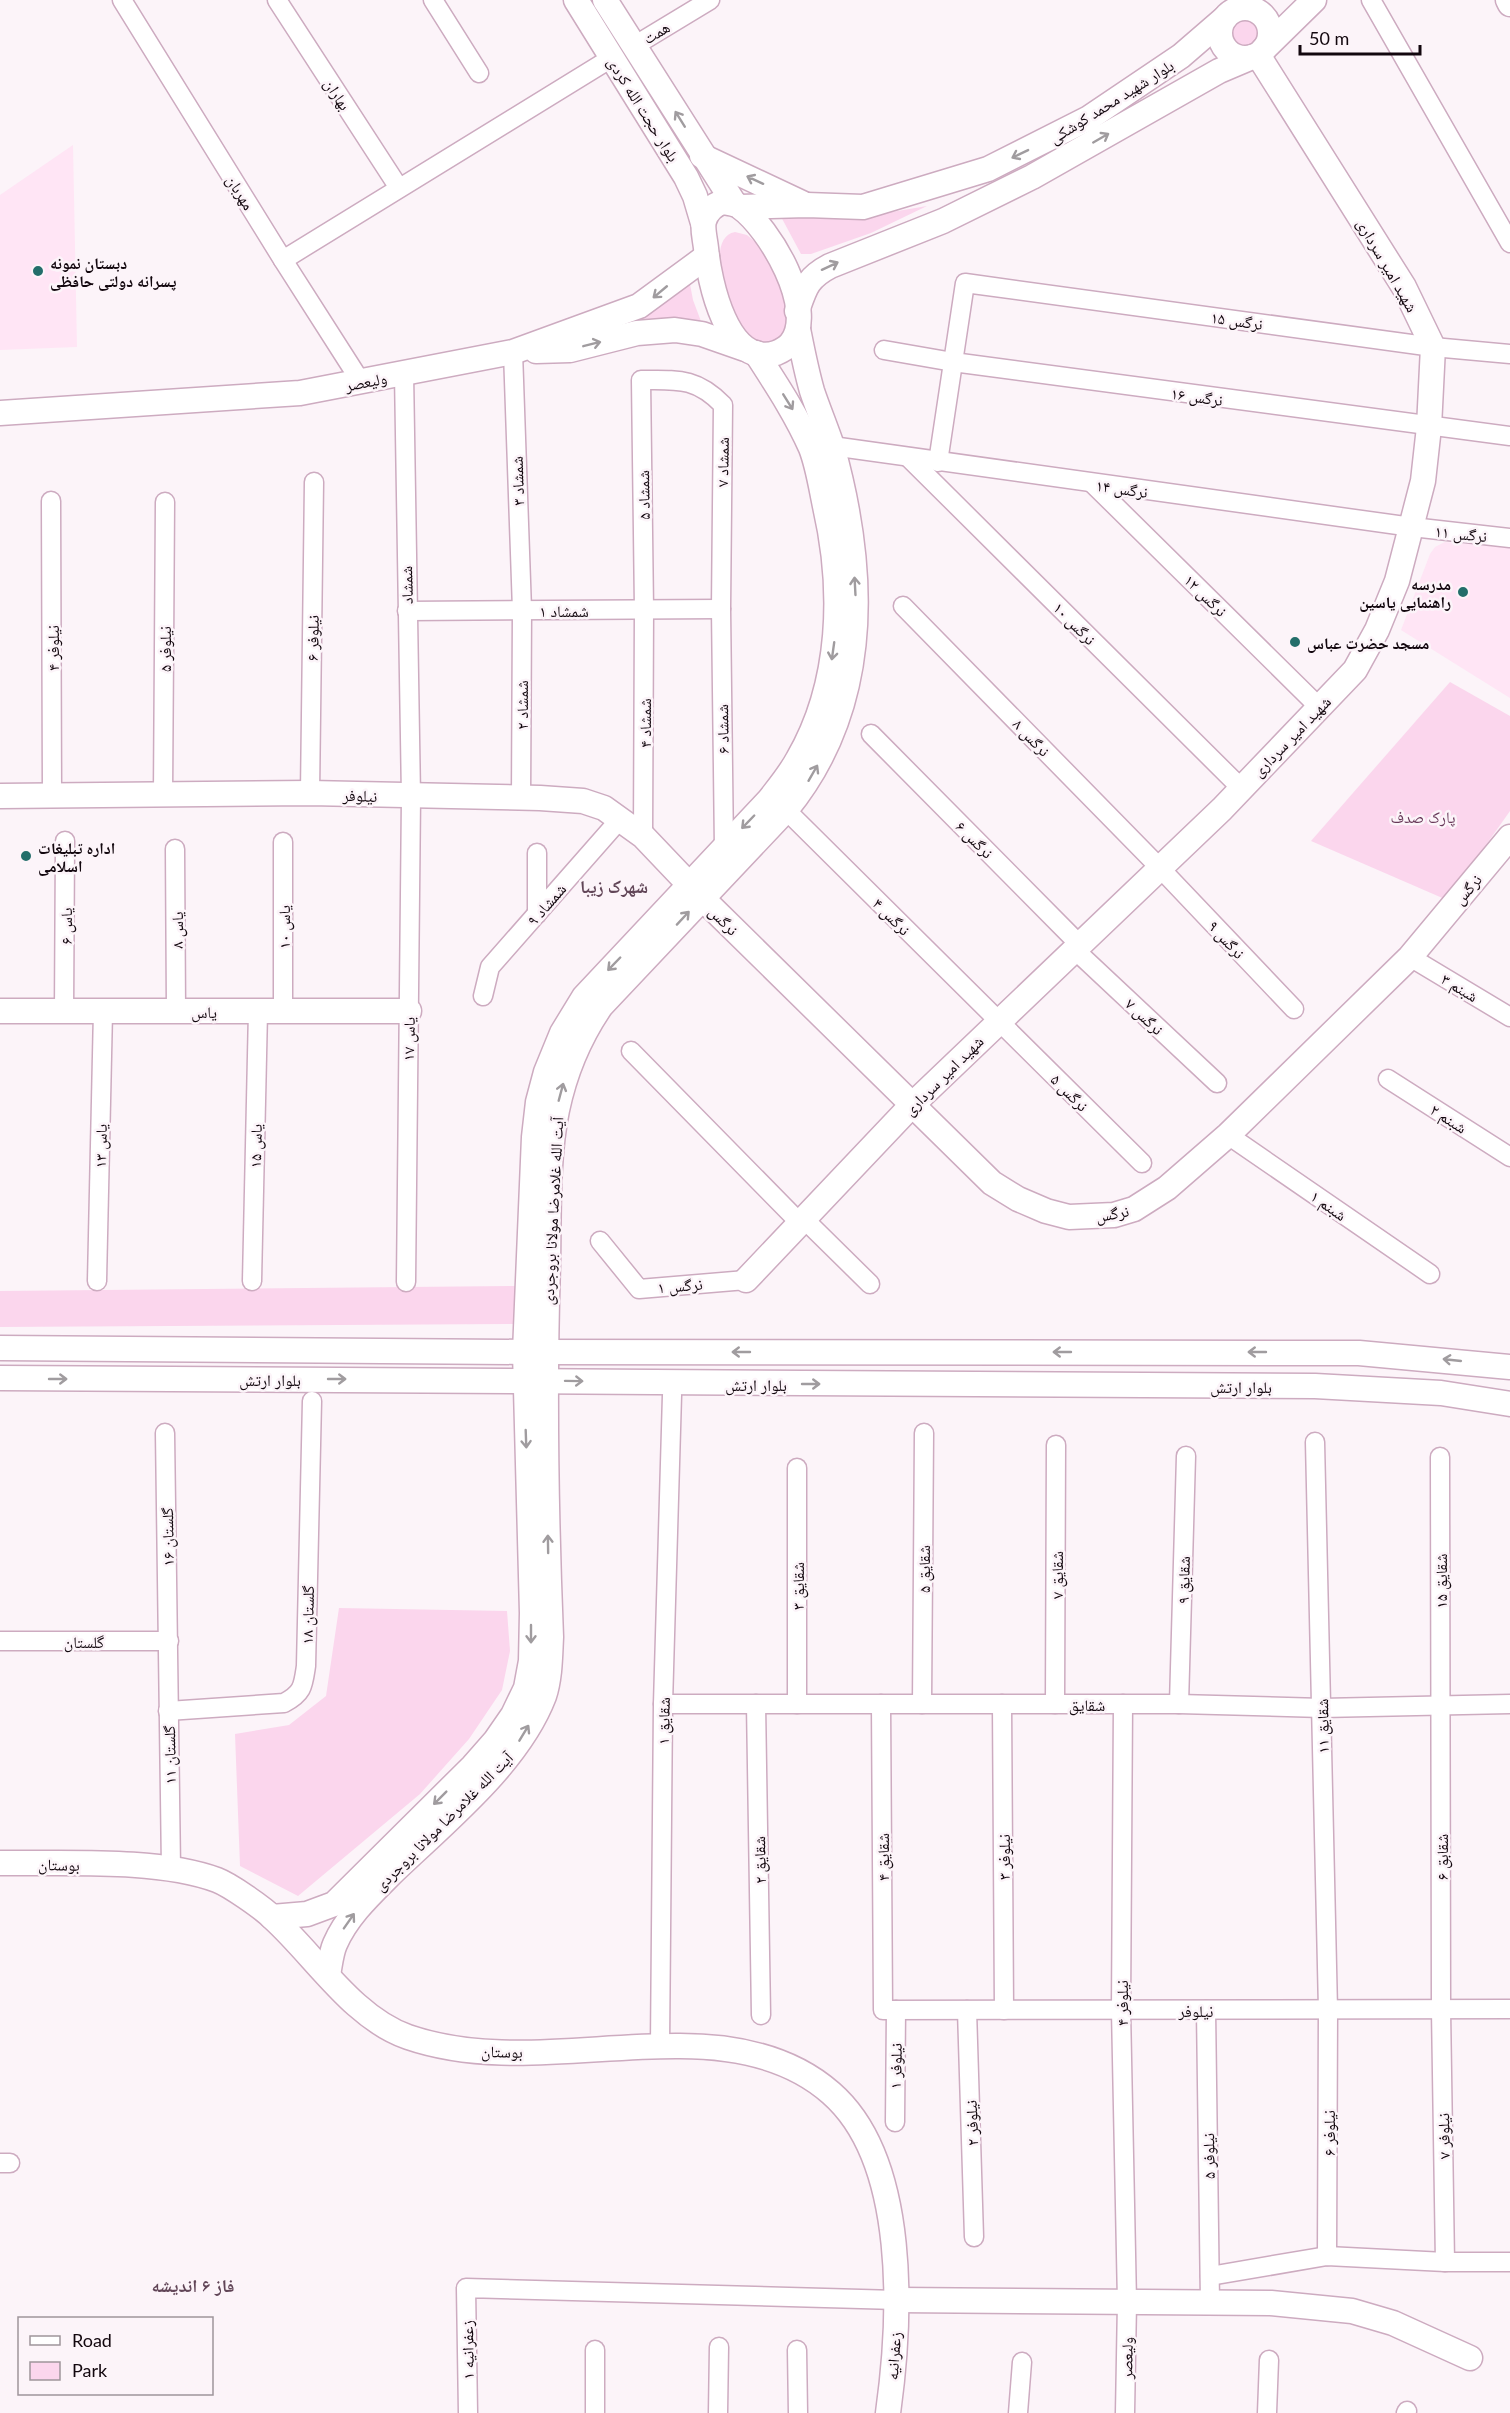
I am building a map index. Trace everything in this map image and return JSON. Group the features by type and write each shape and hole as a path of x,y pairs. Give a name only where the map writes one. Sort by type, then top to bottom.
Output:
{"street":[{"name":"مهربان","path":"122,0 361,382"},
{"name":"بهاران","path":"277,0 399,188"},
{"path":"433,0 480,73"},
{"name":"بلوار حجت الله کردی","path":"576,0 686,177 695,196 703,223"},
{"name":"بلوار حجت الله کردی","path":"605,0 702,156 737,205"},
{"name":"همت","path":"634,46 710,0"},
{"name":"بلوار شهید محمد کوشکی","path":"798,320 804,289 814,275 822,270 943,221 992,197 1032,177 1220,71 1257,54 1314,0"},
{"path":"1371,0 1510,243"},
{"path":"1508,0 1510,4"},
{"path":"1235,7 1259,12 1268,24 1269,39 1257,54 1236,57 1224,47 1220,32 1235,7"},
{"name":"بلوار شهید محمد کوشکی","path":"737,205 863,207 988,169 1089,118 1181,56 1235,7"},
{"name":"شهید امیر سرداری","path":"746,1280 911,1106 1241,788 1355,670 1377,630 1397,581 1423,481 1429,427 1433,347 1404,287 1257,54"},
{"path":"283,260 613,57"},
{"path":"702,156 807,205"},
{"path":"513,352 570,350 637,333 675,330 702,334 751,351 770,355 785,349 793,341 798,320 794,287 781,256 769,238 737,205 723,202 711,208 703,223 710,279 726,325 751,351"},
{"name":"ولیعصر","path":"0,413 300,393 513,352 639,306 706,256"},
{"name":"نرگس ۱۵","path":"953,362 965,283 1433,347 1510,354"},
{"name":"آیت الله غلامرضا مولانا بروجردی","path":"696,891 724,849 769,800 798,760 817,716 832,662 837,605 833,543 822,448 798,320"},
{"name":"نرگس ۱۶","path":"884,350 953,362 1510,436"},
{"name":"آیت الله غلامرضا مولانا بروجردی","path":"272,1917 307,1914 334,1904 366,1885 489,1779 514,1750 544,1696 549,1670 551,1637 535,1352 553,1137 563,1085 582,1036 601,1006 656,933 696,891 786,810 809,780 824,751 840,710 851,671 856,587 850,535 822,448 751,351"},
{"name":"شمشاد ۳","path":"513,352 522,610"},
{"path":"938,462 953,362"},
{"name":"شمشاد","path":"404,374 411,797"},
{"name":"شمشاد ۷","path":"641,381 687,381 713,395 723,405 721,609"},
{"name":"شمشاد ۵","path":"641,381 644,609"},
{"name":"نرگس ۱۴","path":"822,448 1412,527"},
{"name":"نرگس ۱۰","path":"909,458 1241,788"},
{"name":"نیلوفر ۶","path":"310,793 314,482"},
{"name":"نرگس ۱۲","path":"1092,483 1319,707"},
{"name":"نیلوفر ۴","path":"51,501 52,795"},
{"name":"نیلوفر ۵","path":"163,795 165,502"},
{"name":"نرگس ۱۱","path":"1412,527 1510,538"},
{"name":"نرگس ۸","path":"903,606 1160,868"},
{"name":"شمشاد ۴","path":"643,836 644,609"},
{"name":"شمشاد ۱","path":"407,611 721,609"},
{"name":"شمشاد ۶","path":"721,609 724,849"},
{"name":"شمشاد ۲","path":"521,799 522,610"},
{"name":"نرگس ۶","path":"871,734 1077,946"},
{"name":"نیلوفر","path":"0,796 310,793 583,801 604,808 621,818 643,836 696,891"},
{"name":"یاس ۱۷","path":"406,1282 411,797"},
{"name":"نرگس ۴","path":"786,810 998,1021"},
{"name":"شمشاد ۹","path":"483,996 490,967 621,818"},
{"name":"یاس ۶","path":"64,1012 65,841"},
{"name":"یاس ۱۰","path":"283,842 283,1011"},
{"name":"نرگس","path":"696,891 911,1106 992,1183 1018,1199 1046,1211 1069,1217 1114,1215 1134,1209 1167,1188 1228,1135 1410,957 1509,842"},
{"name":"یاس ۸","path":"175,849 176,1011"},
{"path":"537,853 537,914"},
{"name":"نرگس ۹","path":"1160,868 1294,1010"},
{"name":"نرگس ۷","path":"1077,946 1216,1083"},
{"name":"شبنم ۳","path":"1410,957 1510,1017"},
{"name":"یاس","path":"0,1011 409,1011"},
{"name":"یاس ۱۳","path":"97,1281 103,1011"},
{"name":"یاس ۱۵","path":"252,1281 258,1011"},
{"name":"نرگس ۵","path":"998,1021 1142,1163"},
{"path":"631,1051 802,1221 870,1284"},
{"name":"شبنم ۲","path":"1388,1079 1510,1157"},
{"name":"شبنم ۱","path":"1228,1135 1430,1274"},
{"name":"نرگس ۱","path":"600,1241 639,1289 746,1280"},
{"name":"بلوار ارتش","path":"0,1348 535,1352 1359,1353 1510,1367"},
{"name":"بلوار ارتش","path":"0,1378 1315,1386 1441,1393 1510,1404"},
{"name":"شقایق ۱","path":"660,2046 663,1704 672,1395"},
{"name":"گلستان ۱۸","path":"168,1711 284,1703 296,1696 302,1688 306,1666 312,1401"},
{"name":"گلستان ۱۶","path":"165,1433 169,1641"},
{"name":"شقایق ۵","path":"922,1704 924,1433"},
{"name":"شقایق ۱۱","path":"1315,1442 1328,2010"},
{"name":"شقایق ۷","path":"1055,1704 1056,1445"},
{"name":"شقایق ۹","path":"1179,1704 1186,1456"},
{"name":"شقایق ۱۵","path":"1440,1457 1440,1704"},
{"name":"شقایق ۳","path":"797,1468 797,1704"},
{"name":"گلستان","path":"0,1641 169,1641"},
{"name":"گلستان ۱۱","path":"169,1641 171,1869"},
{"name":"شقایق","path":"663,1704 1179,1704 1322,1708 1510,1704"},
{"name":"شقایق ۲","path":"756,1704 761,2015"},
{"name":"شقایق ۴","path":"881,1704 889,2010"},
{"name":"نیلوفر ۳","path":"1002,1704 1004,2010"},
{"name":"نیلوفر ۴","path":"1123,1704 1121,2010 1127,2302"},
{"name":"شقابق ۶","path":"1440,1704 1441,2010"},
{"name":"بوستان","path":"0,1863 107,1864 171,1869 219,1881 272,1917 352,1999 381,2023 404,2036 429,2043 458,2049 558,2052 660,2046 723,2047 747,2052 796,2069 834,2095 868,2142 883,2183 892,2234 897,2300"},
{"name":"آیت الله غلامرضا مولانا بروجردی","path":"328,1975 334,1945 366,1885"},
{"name":"نیلوفر","path":"889,2010 1510,2009"},
{"name":"نیلوفر ۱","path":"889,2010 895,2122"},
{"name":"نیلوفر ۲","path":"967,2010 974,2237"},
{"name":"نیلوفر ۵","path":"1206,2010 1210,2303"},
{"name":"نیلوفر ۶","path":"1327,2256 1328,2010"},
{"name":"نیلوفر ۷","path":"1441,2010 1444,2262"},
{"path":"1210,2276 1327,2256 1444,2262 1510,2262"},
{"name":"زعفرانیه ۱","path":"468,2413 466,2288 897,2300"},
{"path":"897,2300 1271,2303 1352,2311 1393,2323 1470,2358"},
{"name":"زعفرانیه","path":"888,2413 897,2300"},
{"name":"ولیعصر","path":"1125,2413 1127,2302"},
{"path":"718,2413 719,2347"},
{"path":"595,2350 595,2413"},
{"path":"797,2350 798,2413"},
{"path":"1267,2413 1269,2360"},
{"path":"1018,2413 1022,2362"}],"shaded area":[{"name":"دبستان نمونه پسرانه دولتی حافظی","path":"73,145 77,347 0,350 0,195"},
{"name":"مدرسه راهنمایی یاسین","path":"1445,542 1510,548 1510,698 1401,630 1430,554 1435,547"}],"green space":[{"path":"1246,15 1258,20 1263,32 1258,44 1246,49 1234,44 1229,32 1234,20"},
{"path":"927,206 871,233 811,254 801,254 779,213 862,217"},
{"path":"735,232 747,235 761,249 781,284 787,311 786,323 782,335 771,341 760,342 751,336 741,324 725,288 720,251 725,239"},
{"path":"689,279 693,300 702,324 580,333 651,311 668,300"},
{"name":"پارک صدف","path":"1450,682 1510,716 1510,811 1447,900 1311,841"},
{"path":"516,1286 516,1324 0,1327 0,1291"},
{"path":"339,1608 507,1611 510,1651 502,1690 469,1739 420,1794 298,1896 240,1866 235,1734 289,1725 326,1696"}],"place":[{"name":"دبستان نمونه پسرانه دولتی حافظی","path":"38,271"},
{"name":"مدرسه راهنمایی یاسین","path":"1463,592"},
{"name":"مسجد حضرت عباس","path":"1295,642"},
{"name":"اداره تبلیغات اسلامی","path":"26,856"}],"district":[{"name":"شهرک زیبا","path":"614,886"},
{"name":"فاز ۶ اندیشه","path":"193,2285"}]}
